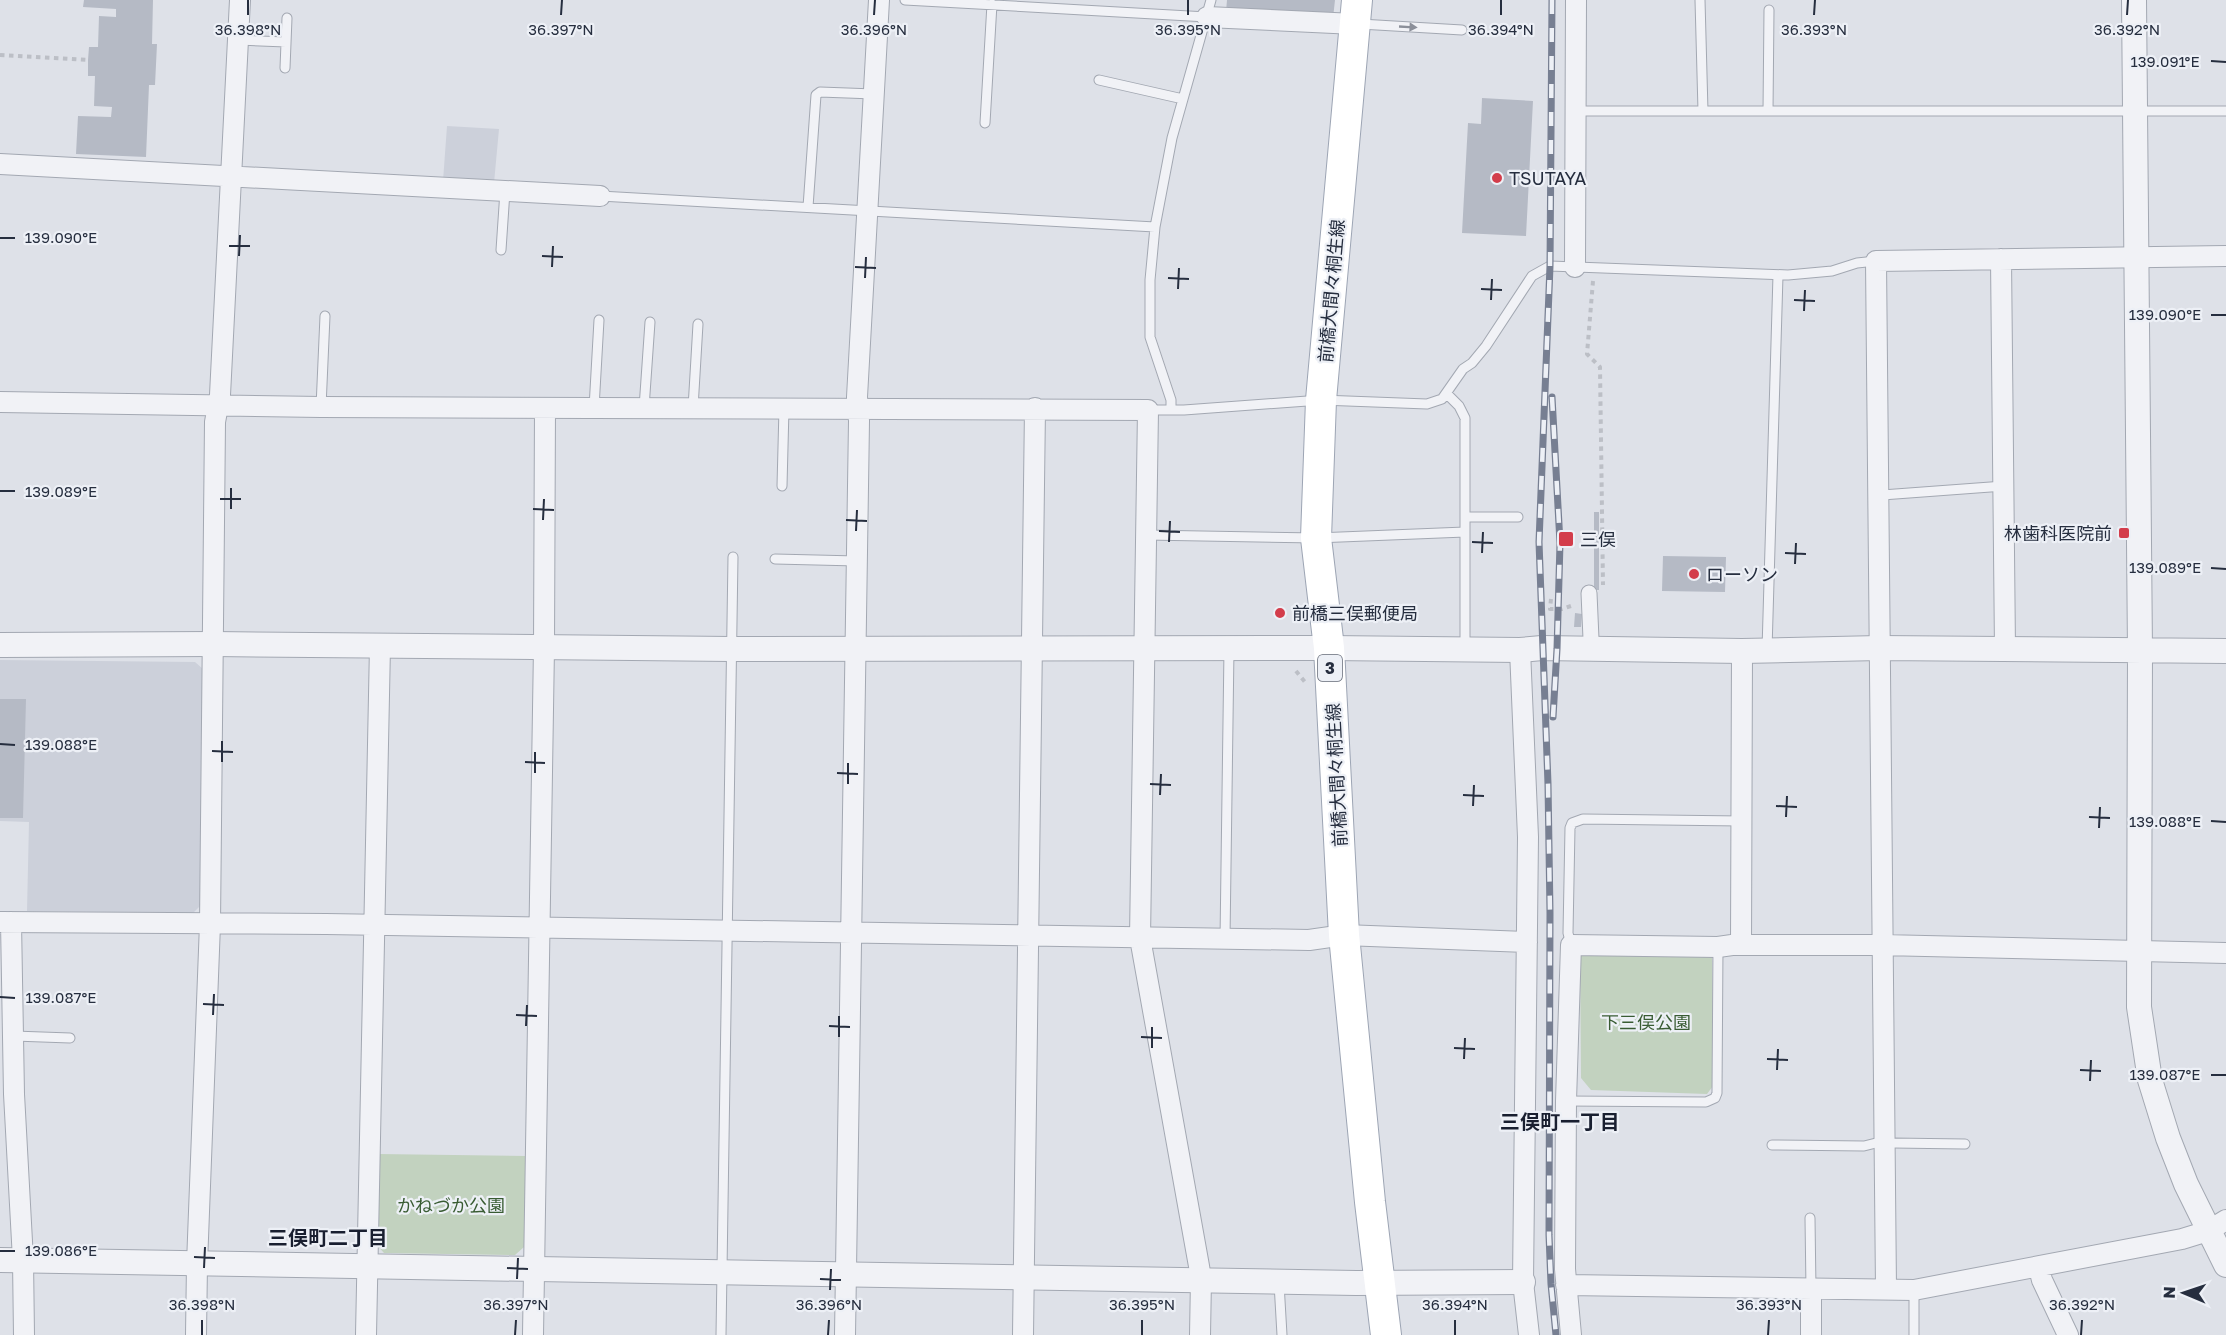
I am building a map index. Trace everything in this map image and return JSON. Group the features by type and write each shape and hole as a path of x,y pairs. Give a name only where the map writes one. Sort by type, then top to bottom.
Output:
{"main road":[{"name":"前橋大間々桐生線","path":"1356,12 1322,400 1316,538 1329,648 1344,935 1370,1202 1386,1335"}],"street":[{"path":"196,1335 210,924 215,422 220,395 240,0"},
{"path":"845,1335 857,397 879,0"},
{"path":"1576,0 1576,111 1584,267"},
{"path":"2134,0 2140,651 2139,1007 2150,1080 2168,1138 2217,1225 2226,1265"},
{"path":"1209,9 1356,12"},
{"path":"0,164 600,196"},
{"path":"1886,1289 1876,261 2226,256"},
{"path":"2001,259 2005,650"},
{"path":"0,402 545,408 858,407 1148,410 1140,938 1200,1279 1200,1335"},
{"path":"533,1335 544,647 545,408"},
{"path":"1023,1335 1035,408"},
{"path":"1590,599 1591,639"},
{"path":"0,645 214,644 1144,650 1329,648 1520,650 1542,648 1742,651 1879,648 2226,651"},
{"path":"366,1335 380,646"},
{"path":"1520,650 1528,837 1523,1282 1529,1335"},
{"path":"1741,945 1742,651"},
{"path":"24,1335 11,1260 14,1036 6,922 375,925 1319,940 1344,935 1527,942"},
{"path":"1570,1335 1566,1285 1566,1101 1571,945 1718,947 1882,945 2226,953"},
{"path":"1566,1285 1914,1290 2182,1239 2217,1225"},
{"path":"11,1260 722,1273 1523,1282"},
{"path":"2039,1268 2042,1280 2068,1335"},
{"path":"1811,1288 1811,1335"}],"lane":[{"path":"905,0 1209,9 1172,138 1155,227 1149,290 1150,337 1171,399 1171,410"},
{"path":"1700,0 1703,111"},
{"path":"985,123 992,4"},
{"path":"1768,111 1769,10"},
{"path":"1356,12 1462,30"},
{"path":"285,68 287,18"},
{"path":"238,40 286,42"},
{"path":"1099,80 1183,99"},
{"path":"808,207 816,95 820,92 874,94"},
{"path":"1576,111 2226,111"},
{"path":"501,250 505,191"},
{"path":"600,196 1155,227"},
{"path":"1148,410 1322,400 1428,404 1442,399 1463,369 1472,363 1486,346 1532,276 1550,266 1778,275 1832,271 1857,263 1876,261"},
{"path":"1767,651 1778,275"},
{"path":"321,406 325,315"},
{"path":"594,408 599,320"},
{"path":"644,408 650,322"},
{"path":"693,408 698,324"},
{"path":"1447,394 1459,406 1465,418 1465,650"},
{"path":"782,486 784,408"},
{"path":"1879,492 1882,495 2004,486"},
{"path":"1465,517 1518,518"},
{"path":"1146,535 1316,538 1465,532"},
{"path":"721,1335 733,557"},
{"path":"775,559 856,561"},
{"path":"1225,939 1229,650"},
{"path":"1571,945 1569,933 1570,828 1572,823 1583,819 1741,821"},
{"path":"1566,1101 1706,1102 1715,1098 1717,1093 1718,947"},
{"path":"14,1036 70,1038"},
{"path":"1772,1145 1864,1146 1884,1141 1965,1144"},
{"path":"1810,1218 1811,1288"},
{"path":"1279,1281 1282,1335"},
{"path":"1914,1290 1914,1335"}],"path":[{"path":"0,55 88,60"},
{"path":"1551,599 1550,609 1562,609 1590,599 1599,605 1603,596 1600,367 1587,354 1584,267"}],"shaded area":[{"path":"447,126 499,129 494,183 443,181"},
{"path":"0,660 195,662 203,669 200,906 193,913 27,911 29,822 0,821"}],"green space":[{"name":"下三俣公園","path":"1580,953 1712,953 1713,1086 1707,1094 1591,1090 1581,1078"},
{"name":"かねづか公園","path":"378,1154 526,1156 524,1247 515,1255 384,1253 376,1244"}],"building":[{"path":"84,0 153,0 152,44 157,44 155,85 149,85 146,157 76,154 78,116 111,117 112,107 94,106 95,76 88,76 88,60 89,47 98,47 99,16 116,17 116,9 83,7"},
{"path":"1227,0 1335,0 1333,18 1226,12"},
{"name":"TSUTAYA","path":"1482,98 1533,101 1526,236 1462,233 1468,123 1481,124"},
{"path":"1594,512 1599,512 1599,590 1594,590"},
{"name":"ローソン","path":"1663,556 1726,557 1725,592 1662,591"},
{"path":"1575,613 1582,614 1581,627 1574,627"},
{"path":"0,699 26,699 23,818 0,818"}],"railway":[{"path":"1552,0 1550,266 1539,542 1548,784 1550,913 1549,1235 1556,1335"},
{"path":"1552,397 1560,543 1553,717"}],"place":[{"name":"TSUTAYA","path":"1497,178"},
{"name":"林歯科医院前","path":"2124,533"},
{"name":"三俣","path":"1566,539"},
{"name":"ローソン","path":"1694,574"},
{"name":"前橋三俣郵便局","path":"1280,613"}],"district":[{"name":"三俣町一丁目","path":"1560,1121"},
{"name":"三俣町二丁目","path":"328,1237"}]}
